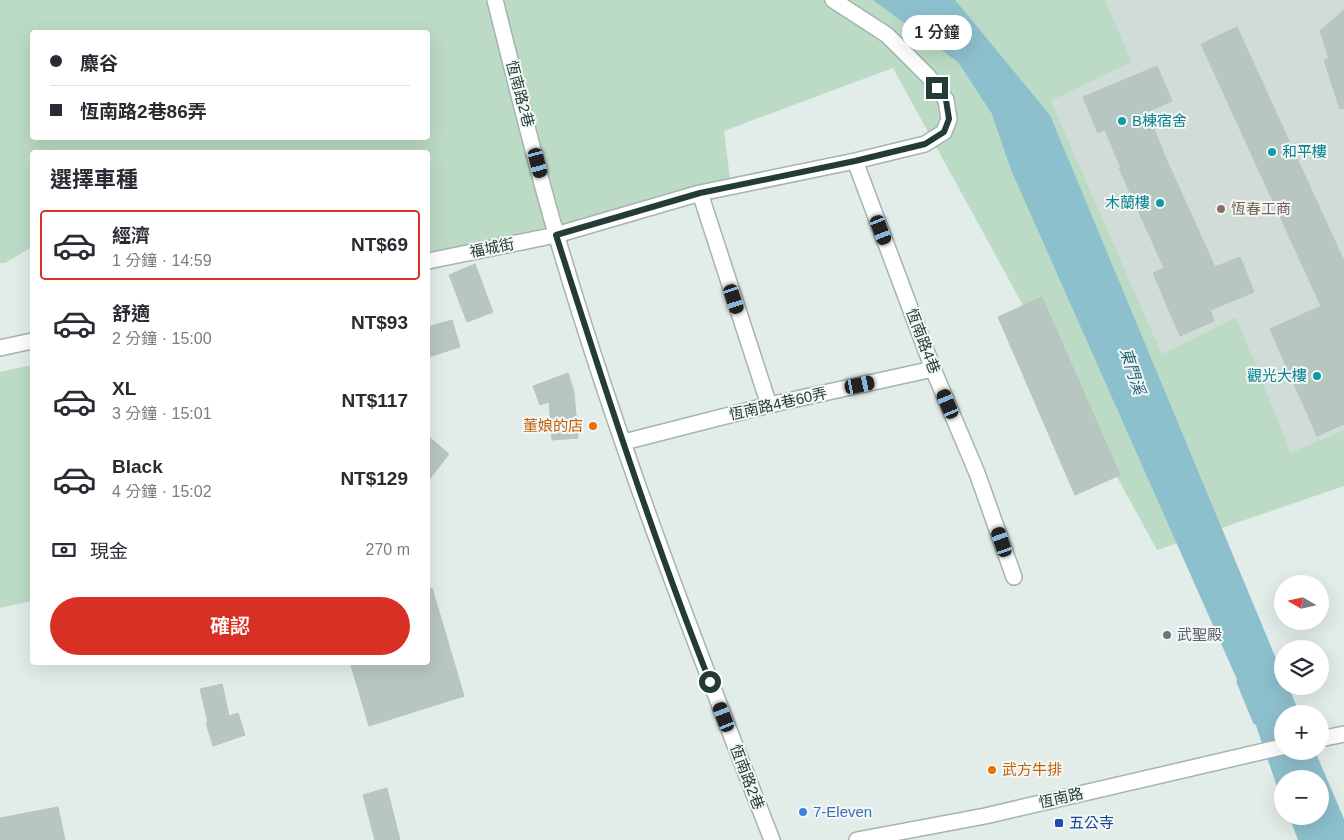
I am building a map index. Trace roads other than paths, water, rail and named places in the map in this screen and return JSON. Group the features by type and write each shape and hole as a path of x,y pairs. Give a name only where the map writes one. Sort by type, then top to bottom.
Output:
{"street":[{"name":"恆南路2巷","path":"495,0 556,235 595,358 643,500 696,647 772,840"},
{"name":"福城街","path":"430,261 556,235 700,193 855,161 925,144 944,132 949,119 946,100 928,76 886,35 833,0"},
{"name":"恆南路4巷","path":"855,161 934,369 977,472 1014,577"},
{"path":"700,193 769,405"},
{"path":"0,348 30,341"},
{"name":"恆南路4巷60弄","path":"624,442 769,405 934,369"},
{"path":"1329,739 1342,739"},
{"name":"恆南路","path":"857,840 985,816 1274,749"}],"water":[{"path":"873,0 955,0 1050,115 1274,654 1274,695 1292,695 1296,705 1274,705 1274,760 1319,760 1323,770 1274,770 1274,778 1251,711 1011,170 992,114 958,62"},
{"path":"1329,784 1344,819 1344,840 1298,840 1292,825 1329,825"}],"waterway":[{"name":"東門溪","path":"1240,682 1256,721"}],"place":[{"name":"B棟宿舍","path":"1122,121"},
{"name":"和平樓","path":"1272,152"},
{"name":"木蘭樓","path":"1160,203"},
{"name":"恆春工商","path":"1221,209"},
{"name":"觀光大樓","path":"1317,376"},
{"name":"董娘的店","path":"593,426"},
{"name":"武聖殿","path":"1167,635"},
{"name":"武方牛排","path":"992,770"},
{"name":"7-Eleven","path":"803,812"},
{"name":"五公寺","path":"1059,823"}]}
